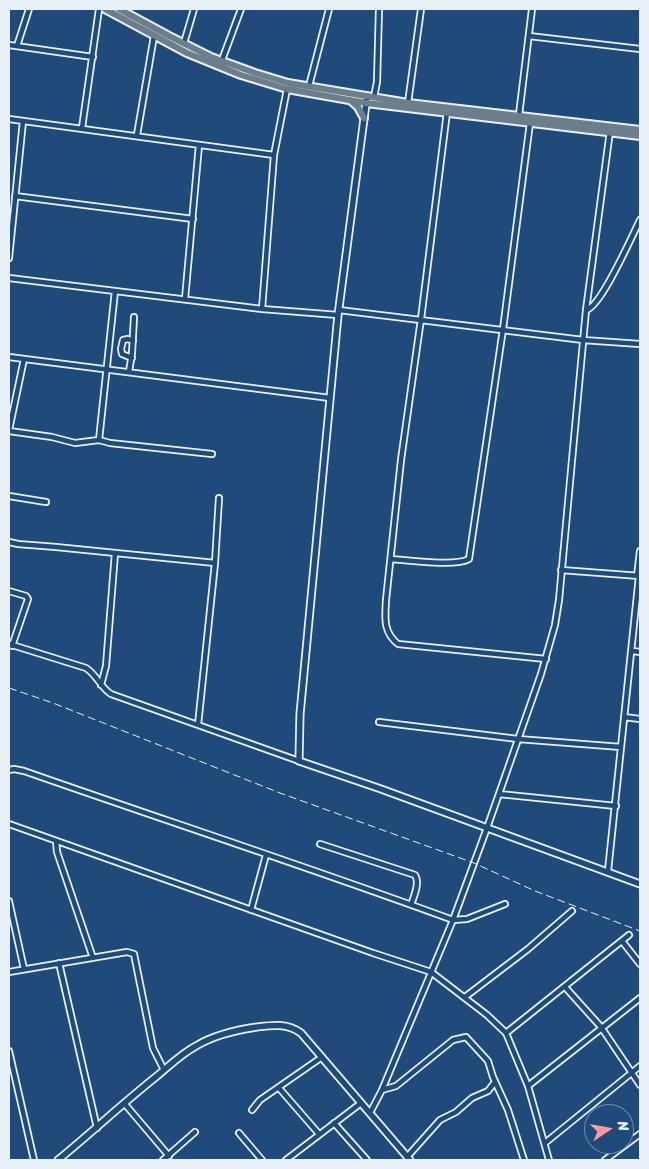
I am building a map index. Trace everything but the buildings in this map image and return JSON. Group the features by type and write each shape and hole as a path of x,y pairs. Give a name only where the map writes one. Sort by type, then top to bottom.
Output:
{"main road":[{"path":"105,9 187,53 233,72 287,88 348,100 369,98 519,115 640,136"},
{"path":"124,10 184,43 222,60 255,73 288,82 447,112 530,123 610,130 640,130"},
{"path":"348,100 358,107 364,118"}],"street":[{"path":"17,46 29,9"},
{"path":"82,128 100,9"},
{"path":"184,43 194,9"},
{"path":"222,60 241,9"},
{"path":"308,86 329,9"},
{"path":"299,760 300,714 339,312 364,118 369,98 377,82 379,9"},
{"path":"408,103 420,9"},
{"path":"519,115 532,9"},
{"path":"137,135 154,36"},
{"path":"529,36 640,49"},
{"path":"9,45 93,57"},
{"path":"262,309 274,155 287,88"},
{"path":"447,112 401,460 385,615 389,635 398,644 546,659"},
{"path":"9,119 274,155"},
{"path":"9,258 23,120"},
{"path":"391,559 450,563 468,559 504,329 530,123"},
{"path":"370,1113 382,1090 453,920 546,659 555,625 586,310 610,130"},
{"path":"185,299 200,145"},
{"path":"16,196 193,220"},
{"path":"586,310 593,306 608,284 640,220"},
{"path":"9,278 262,309 339,312 504,329 583,340 640,344"},
{"path":"99,440 115,291"},
{"path":"129,372 132,358 134,317"},
{"path":"132,358 122,354 121,349 123,340 133,341"},
{"path":"9,357 330,398"},
{"path":"24,359 9,430 75,443 99,440 110,443 212,454"},
{"path":"9,496 46,502"},
{"path":"198,725 215,564 219,498"},
{"path":"9,542 215,564"},
{"path":"608,871 624,717 633,652 640,551"},
{"path":"101,685 106,666 115,553"},
{"path":"561,570 639,576"},
{"path":"9,591 26,596 28,599 10,645 86,668 92,671 101,685 111,694 640,884"},
{"path":"633,652 640,652"},
{"path":"624,717 640,719"},
{"path":"379,722 518,739 621,747"},
{"path":"9,770 24,771 266,855 322,872 453,920 467,919 505,904"},
{"path":"499,794 616,806"},
{"path":"9,824 414,968 431,972 488,1015 506,1034 528,1086 549,1160"},
{"path":"56,841 57,852 93,958"},
{"path":"320,844 415,875 417,878 411,905"},
{"path":"250,910 266,855"},
{"path":"9,901 24,969"},
{"path":"465,998 528,949 572,911"},
{"path":"506,1034 629,935"},
{"path":"622,941 640,964"},
{"path":"9,972 126,952 134,954 153,1048 164,1070"},
{"path":"59,963 97,1128"},
{"path":"565,987 601,1027 640,1085"},
{"path":"528,1086 640,998"},
{"path":"58,1160 183,1054 214,1037 246,1029 278,1024 294,1028 301,1033 409,1159 440,1120 456,1112 472,1098 488,1090 495,1082"},
{"path":"382,1090 405,1081 453,1040 466,1037 488,1061 508,1110 524,1160"},
{"path":"9,1051 34,1160"},
{"path":"252,1110 260,1100 322,1057"},
{"path":"545,1143 640,1066"},
{"path":"279,1088 319,1134"},
{"path":"124,1103 169,1156"},
{"path":"286,1160 362,1103"},
{"path":"334,1123 367,1160"},
{"path":"163,1160 195,1132"},
{"path":"239,1133 262,1160"},
{"path":"605,1160 640,1134"}],"railway":[{"path":"9,688 53,703 280,793 474,863 535,891 640,931"}]}
